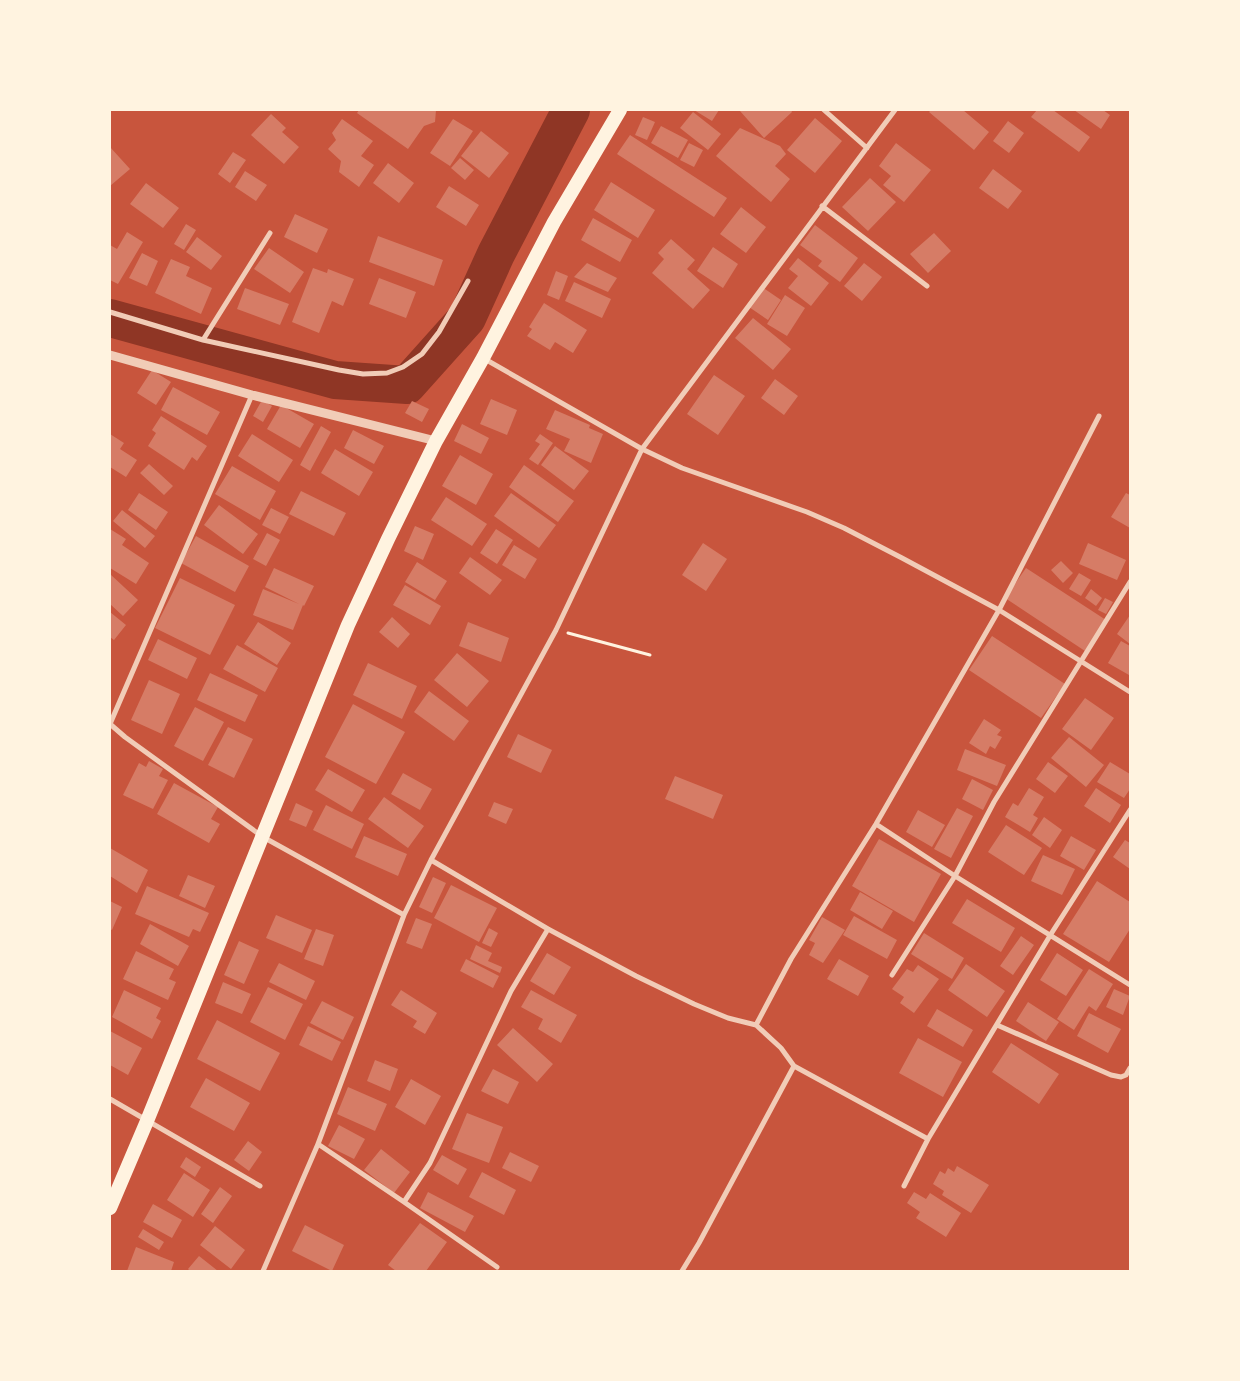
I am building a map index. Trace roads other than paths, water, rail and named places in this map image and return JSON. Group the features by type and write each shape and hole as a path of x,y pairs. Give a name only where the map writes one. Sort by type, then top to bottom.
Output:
{"highway":[{"path":"110,1208 348,625 436,441 483,358 554,222 620,110"}],"street":[{"path":"824,110 867,148"},
{"path":"263,1271 318,1144 404,915 431,860 556,630 642,449 895,110"},
{"path":"822,206 926,286"},
{"path":"203,340 270,233"},
{"path":"110,312 203,340 339,370 363,374 387,373 403,367 422,354 439,332 468,281"},
{"path":"110,354 252,395 436,441"},
{"path":"483,358 642,449 682,468 807,512 844,528 999,610 1130,692"},
{"path":"252,395 110,724 125,738 263,837 404,915"},
{"path":"756,1025 791,960 876,824 999,610 1099,416"},
{"path":"892,975 955,876 994,802 1130,582"},
{"path":"904,1186 928,1139 1051,934 1130,810"},
{"path":"876,824 955,876 1051,934 1130,985"},
{"path":"431,860 548,929 694,1004 728,1018 756,1025 781,1048 794,1066 928,1139"},
{"path":"404,1202 430,1163 511,991 548,929"},
{"path":"997,1025 1111,1075 1121,1077 1126,1075 1130,1068"},
{"path":"682,1271 794,1066"},
{"path":"110,1099 260,1186"},
{"path":"318,1144 497,1267"}],"waterway":[{"path":"110,318 335,380 407,385 467,318 496,254 571,110"}]}
